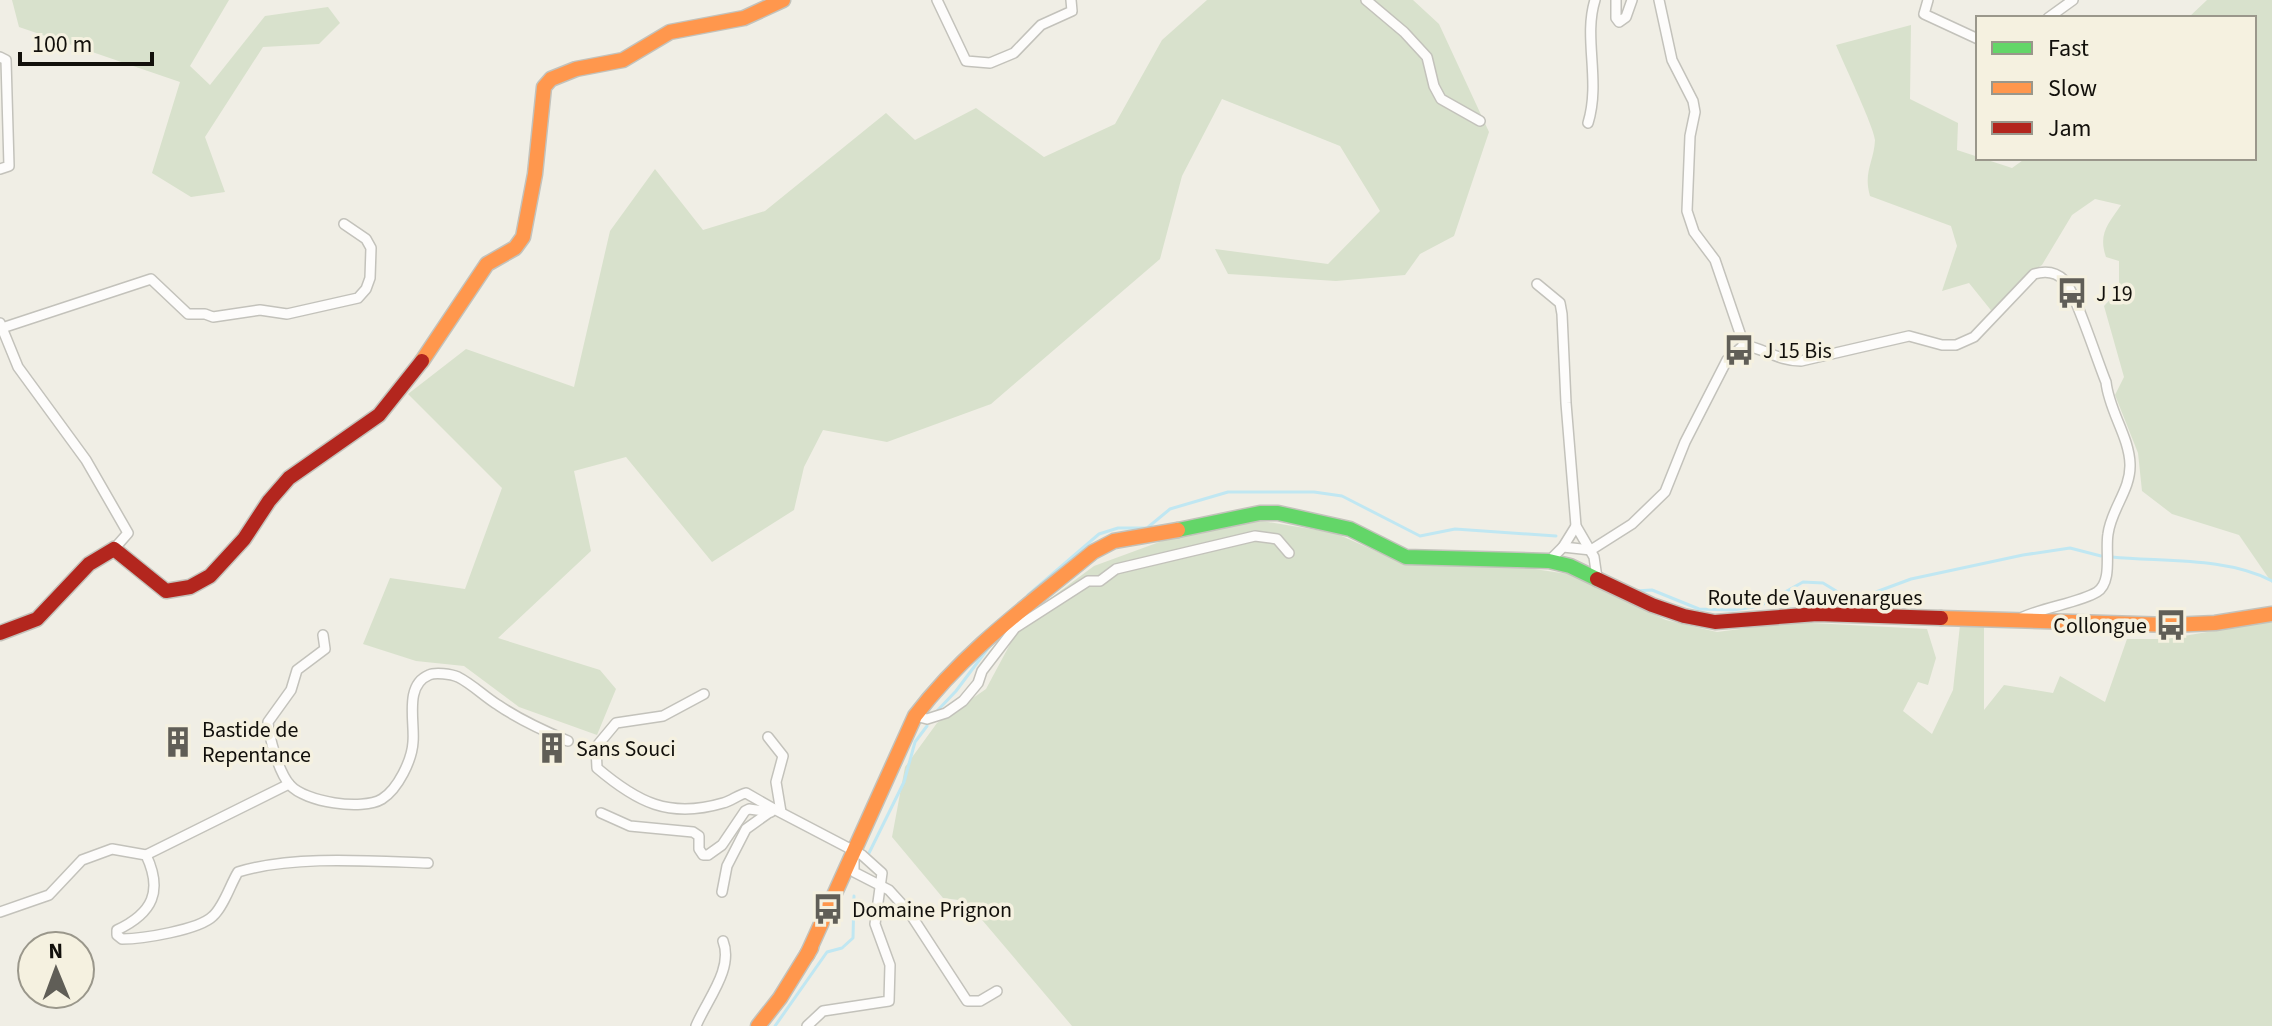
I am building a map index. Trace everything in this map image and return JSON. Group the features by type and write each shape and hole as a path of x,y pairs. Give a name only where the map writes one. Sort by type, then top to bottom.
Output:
{"main road":[{"path":"0,633 37,619 89,564 114,549 166,591 190,587 210,576 244,539 269,501 289,478 379,415 410,378 487,264 515,248 523,237 535,174 544,87 551,79 576,69 623,60 670,32 744,18 783,0"},
{"name":"Route de Vauvenargues","path":"807,955 862,855 897,755 915,716 953,668 1011,624 1103,545 1260,513 1296,515 1350,529 1406,557 1549,561 1570,566 1652,605 1715,622 1817,614 2014,621 2047,616 2195,624 2272,614"},
{"name":"Route de Vauvenargues","path":"758,1026 780,998 858,874 862,855"}],"street":[{"path":"937,0 966,61 990,63 1014,53 1041,25 1072,11 1071,0"},
{"path":"1366,0 1404,32 1427,57 1434,86 1441,99 1480,121"},
{"path":"1588,123 1595,77 1591,16 1595,0"},
{"path":"1616,0 1616,18 1619,22 1626,17 1632,0"},
{"path":"1659,0 1672,60 1693,101 1695,112 1690,136 1687,211 1694,232 1715,260 1744,345"},
{"path":"1928,0 1924,14 1976,38"},
{"path":"2051,16 2073,0"},
{"path":"0,57 6,60 9,166 0,169"},
{"path":"114,549 128,533 86,460 18,367 1,326 151,279 188,314 213,317 260,310 287,314 346,302 358,298 366,289 371,248 366,239 344,224"},
{"path":"1744,345 1783,361 1801,361 1909,336 1942,345 1956,345 1974,337 2034,274 2052,273 2061,277 2072,293 2106,382 2130,462 2129,479 2110,521 2104,585 2098,591 2063,603 2047,616"},
{"path":"1537,284 1560,303 1576,526 1594,557 1597,578"},
{"path":"1563,547 1591,550 1632,524 1665,492 1685,442 1727,360 1744,345"},
{"path":"1549,561 1563,547 1576,526"},
{"path":"915,716 927,719 946,713 963,701 978,683 1011,624 1088,581 1100,581 1116,569 1190,549 1198,547 1201,550 1255,536 1277,539 1289,553"},
{"path":"323,635 325,649 297,670 291,690 268,722 269,737 289,784 299,792 349,806 363,806 383,799 398,781 410,756 414,740 411,716 415,688 431,674 456,676 517,717 568,741"},
{"path":"704,694 663,716 616,723 596,747 597,768 639,800 655,806 709,806 722,804 746,793 862,855 882,873 875,924 890,965 889,1001 823,1011 807,1026"},
{"path":"768,737 783,756 776,782 775,811"},
{"path":"0,912 49,895 82,860 112,849 146,855 289,784"},
{"path":"601,813 630,826 693,832 699,836 699,849 703,855 708,855 727,838 745,811 775,811"},
{"path":"722,892 727,866 746,829 775,811"},
{"path":"146,855 154,871 155,893 149,907 117,930 117,935 122,939 136,939 203,923 215,915 238,872 308,862 428,863"},
{"path":"858,874 889,890 909,912 967,1001 980,1001 997,991"},
{"path":"696,1026 725,964 727,950 723,941"}],"green space":[{"path":"12,0 229,0 190,66 210,85 265,16 328,7 340,23 319,44 263,47 205,137 225,192 191,197 152,173 180,82 19,27"},
{"path":"1207,0 1413,0 1439,24 1489,132 1454,236 1420,254 1405,275 1336,281 1228,274 1215,249 1328,264 1380,211 1340,146 1222,99 1182,176 1160,259 991,404 887,442 823,430 804,467 794,510 712,562 626,457 574,471 591,551 498,638 600,670 616,689 597,735 519,707 464,666 416,661 363,644 390,578 465,589 502,488 408,394 466,349 574,387 610,231 655,169 703,230 765,211 886,113 915,140 976,108 1044,157 1115,124 1162,40"},
{"path":"2207,0 2272,0 2272,583 2239,535 2172,514 2142,491 2138,453 2115,395 2124,377 2104,306 2119,290 2119,261 2106,257 2103,242 2106,230 2121,205 2095,199 2072,215 2042,265 2029,273 1994,314 1969,283 1942,291 1957,246 1951,226 1870,196 1868,180 1874,133 1836,45 1911,25 1910,99 1958,123 1957,150 1976,156 1976,160 1988,160 2012,168 2023,160 2256,160 2256,16 2190,16"},
{"path":"1256,520 1335,533 1407,565 1488,562 1568,574 1666,620 1717,632 1793,622 1927,629 1936,658 1928,685 1918,682 1903,711 1932,734 1953,690 1960,625 1984,626 1984,710 2004,685 2053,693 2060,676 2105,702 2127,639 2166,639 2272,621 2272,1026 1072,1026 966,901 943,898 892,837 905,767 937,723 986,689 1024,618 1094,566 1173,537"}],"waterway":[{"path":"1028,595 1099,534 1118,528 1147,528 1170,509 1228,492 1314,492 1342,496 1420,536 1455,529 1556,536"},
{"path":"1635,591 1652,590 1699,609 1733,610 1760,606 1803,582 1823,583 1846,597 1857,599 1911,579 2023,555 2070,548 2101,556"},
{"path":"2112,557 2215,564 2254,573 2272,581"},
{"path":"937,711 995,639"},
{"path":"869,853 904,782 915,742 927,726"},
{"path":"775,1026 827,952 842,948 853,938 854,896"}],"traffic: fast":[{"path":"1178,530 1260,513 1278,513 1350,529 1406,557 1549,561 1570,566 1597,579"}],"traffic: slow":[{"path":"422,361 487,264 515,248 523,237 535,174 544,87 551,79 576,69 623,60 670,32 744,18 783,0"},
{"path":"807,955 915,716 934,692 999,629 1093,552 1114,541 1178,530"},
{"path":"1941,618 2171,625 2215,623 2272,614"},
{"path":"758,1026 780,998 811,948"}],"traffic: jam":[{"path":"0,633 37,619 89,564 114,549 166,591 190,587 210,576 244,539 269,501 289,478 379,415 422,361"},
{"path":"1597,579 1652,605 1715,622 1817,614 1941,618"}],"place":[{"name":"J 19","path":"2072,293"},
{"name":"J 15 Bis","path":"1739,350"},
{"name":"Collongue","path":"2171,625"},
{"name":"Bastide de Repentance","path":"178,742"},
{"name":"Sans Souci","path":"552,748"},
{"name":"Domaine Prignon","path":"828,909"}]}
